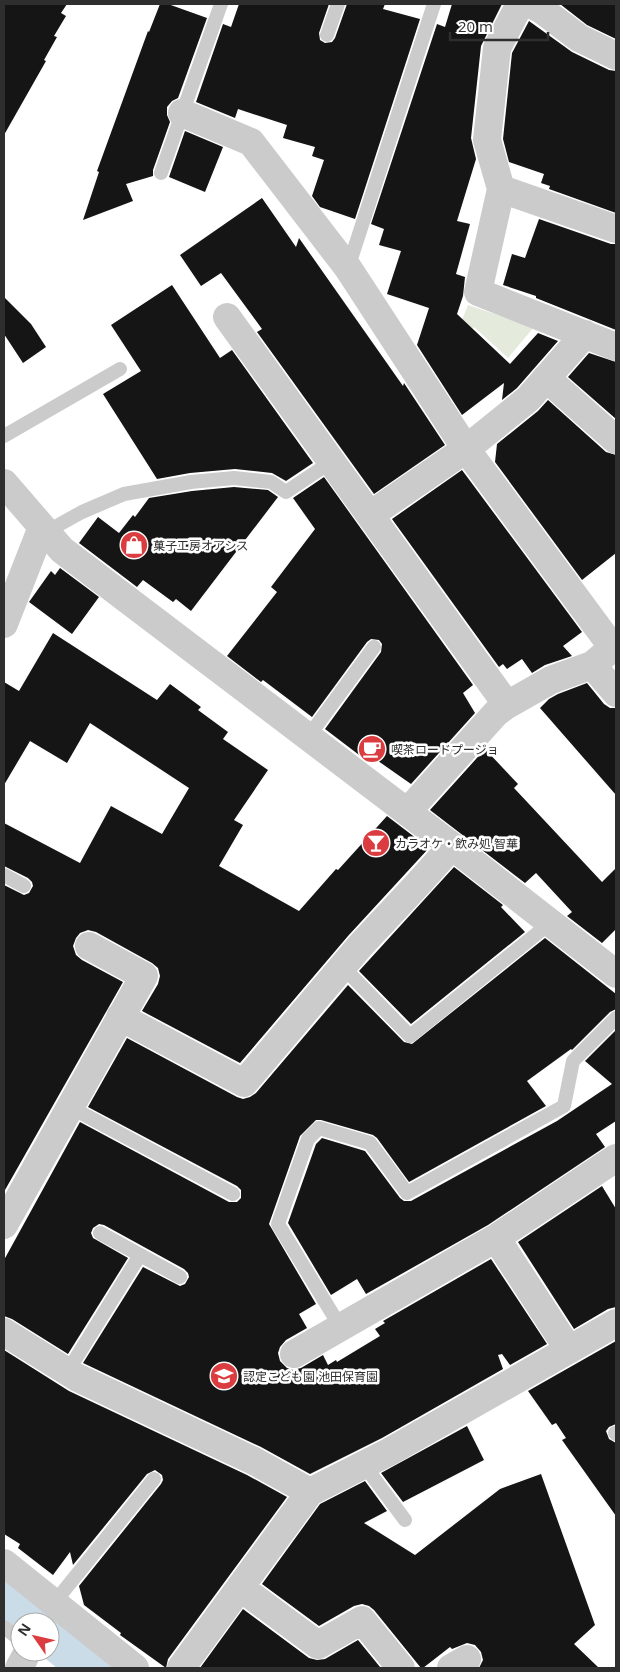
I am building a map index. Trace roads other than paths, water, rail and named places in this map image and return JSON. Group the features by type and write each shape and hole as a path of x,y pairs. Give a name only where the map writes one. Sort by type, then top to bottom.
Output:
{"street":[{"path":"616,56 579,38 534,5 497,48 487,140 501,189 478,292 616,347"},
{"path":"182,113 250,142 348,268 466,449 615,647 592,665 551,680 496,712 408,812"},
{"path":"501,189 616,229"},
{"path":"227,317 507,705"},
{"path":"370,515 466,449 528,399 585,334"},
{"path":"546,378 616,440"},
{"path":"4,483 62,550 408,812 616,974"},
{"path":"7,610 44,529"},
{"path":"592,665 616,693"},
{"path":"120,1017 244,1083 342,966 452,846"},
{"path":"4,1225 144,976 89,946"},
{"path":"294,1354 496,1238 616,1158"},
{"path":"496,1238 569,1350"},
{"path":"181,1668 310,1492 364,1465 616,1323"},
{"path":"4,1332 68,1372 254,1461 310,1492"},
{"path":"4,1563 134,1668"},
{"path":"241,1588 318,1645 362,1620 401,1668"}],"lane":[{"path":"161,174 220,4"},
{"path":"328,35 338,4"},
{"path":"348,268 434,4"},
{"path":"4,436 120,369"},
{"path":"44,529 124,494 191,482 234,478 272,482 286,492 331,462"},
{"path":"308,737 374,647"},
{"path":"4,875 24,886"},
{"path":"342,966 410,1036 550,923"},
{"path":"341,1328 278,1224 308,1139 319,1128 370,1143 407,1193 564,1106 573,1061 616,1018"},
{"path":"70,1108 233,1194"},
{"path":"100,1233 180,1277"},
{"path":"68,1372 140,1255"},
{"path":"364,1465 405,1520"},
{"path":"54,1603 154,1479"}],"waterway":[{"path":"4,1589 35,1612"},
{"path":"60,1632 103,1668"}],"place":[{"name":"菓子工房オアシス","path":"134,545"},
{"name":"喫茶ロードプージョ","path":"372,749"},
{"name":"カラオケ・飲み処 智華","path":"376,843"},
{"name":"認定こども園 池田保育園","path":"224,1376"}]}
